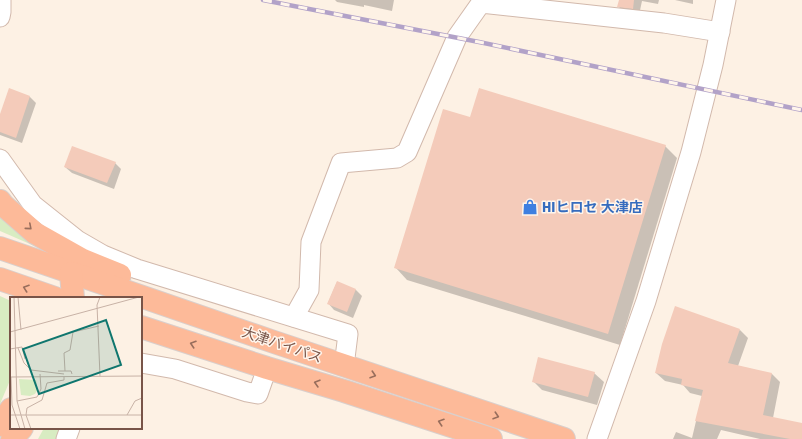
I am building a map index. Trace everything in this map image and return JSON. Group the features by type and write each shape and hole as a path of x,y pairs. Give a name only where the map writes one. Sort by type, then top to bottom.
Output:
{"highway":[{"path":"0,201 35,233 82,260 148,287 253,322 274,342"},
{"name":"大津バイパス","path":"0,248 142,297"},
{"path":"53,297 71,273"},
{"path":"71,273 73,297"},
{"path":"0,279 49,297"},
{"name":"大津バイパス","path":"142,297 564,439"},
{"name":"大津バイパス","path":"142,327 491,439"},
{"path":"0,426 10,411"},
{"path":"12,439 21,429"}],"street":[{"path":"0,17 1,0"},
{"path":"597,439 646,301 691,152 720,32 726,0"},
{"path":"294,317 309,290 311,242 340,163 397,158 407,152 457,37 480,2 664,23 720,32"},
{"path":"0,158 33,205 76,240 103,255 145,271 348,334 344,366"},
{"path":"142,363 174,368 247,392 258,394 267,368"},
{"path":"66,439 70,429"}],"green space":[{"path":"0,209 60,257 0,231"},
{"path":"0,296 10,301 10,380 0,404"},
{"path":"43,429 65,429 61,439 38,439"}],"building":[{"path":"619,0 634,0 633,9 617,7"},
{"path":"9,88 30,96 16,138 0,132 0,114"},
{"name":"HIヒロセ 大津店","path":"479,88 666,145 608,334 394,268 443,109 470,117"},
{"path":"72,146 116,162 107,183 64,167"},
{"path":"337,281 356,289 347,312 327,304"},
{"path":"675,306 740,329 728,363 772,373 763,415 802,423 802,439 790,439 695,421 703,390 681,385 682,379 655,373 662,344"},
{"path":"538,357 595,372 588,397 532,382"}],"railway":[{"path":"263,0 479,42 802,110"}],"place":[{"name":"HIヒロセ 大津店","path":"530,207"}]}
